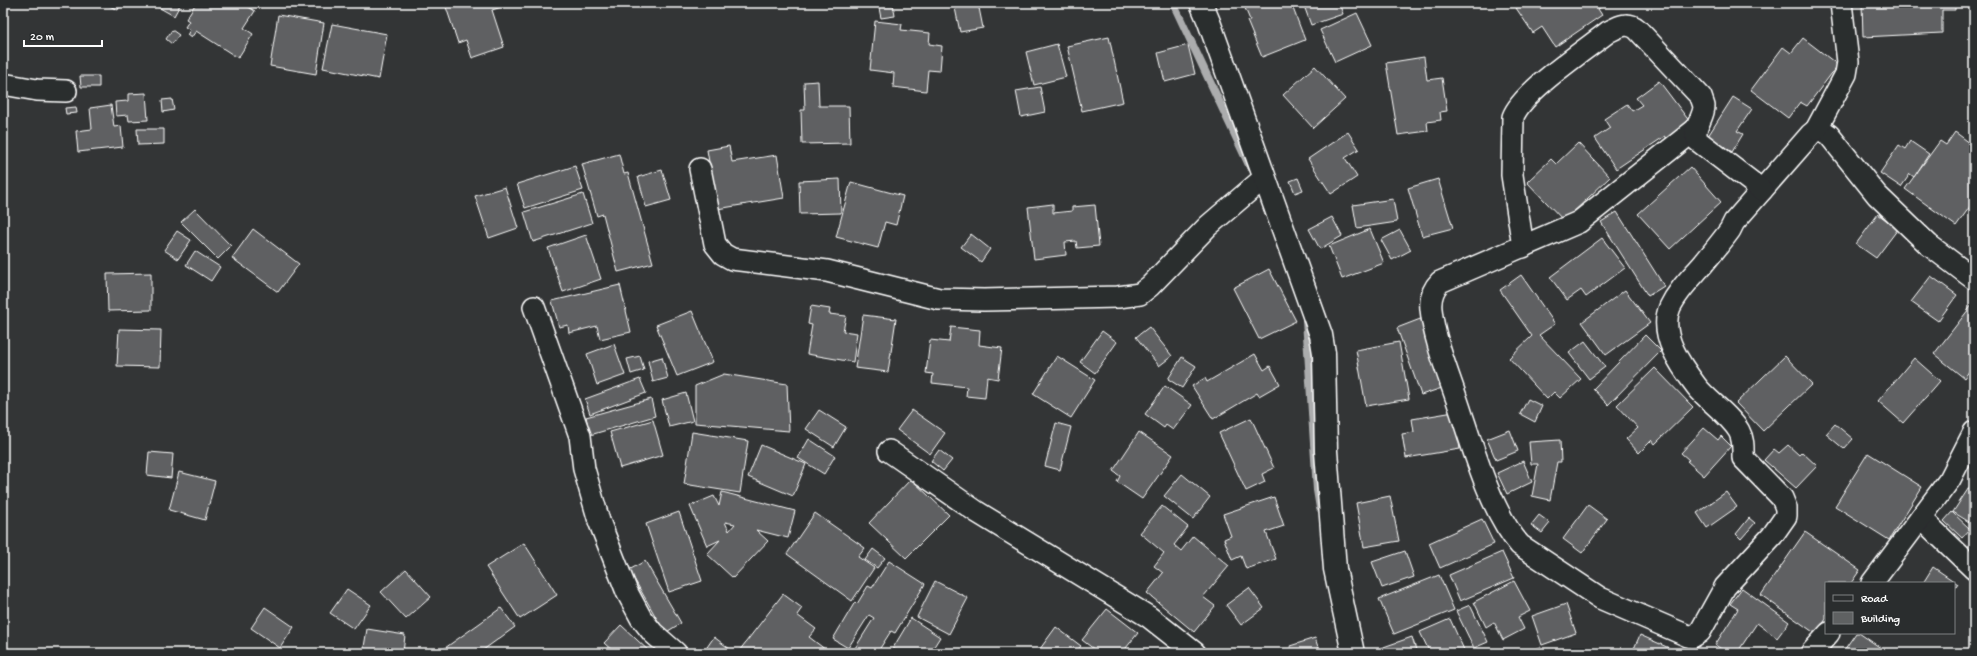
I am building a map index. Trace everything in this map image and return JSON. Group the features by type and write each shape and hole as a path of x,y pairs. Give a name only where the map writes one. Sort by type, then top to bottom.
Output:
{"street":[{"path":"1201,3 1321,335 1324,354 1326,451 1335,569 1353,653"},
{"path":"1694,653 1700,632 1725,587 1783,522 1786,516 1786,508 1778,493 1743,458 1744,445 1740,432 1697,387 1680,362 1669,340 1666,328 1667,317 1675,298 1730,230 1734,222 1816,130 1846,74 1848,62 1841,3"},
{"path":"1523,247 1512,175 1513,117 1516,110 1532,91 1608,32 1621,25 1634,27 1677,70 1701,97 1704,106 1696,129 1696,137 1708,150 1762,190"},
{"path":"3,84 37,90 66,91"},
{"path":"1696,129 1578,222 1440,282 1434,287 1431,308 1443,361 1486,482 1500,514 1520,545 1600,598 1688,636 1692,637 1700,632"},
{"path":"1816,130 1822,131 1829,135 1877,195 1929,245 1974,279"},
{"path":"700,169 715,244 723,254 732,259 827,271 939,299 984,300 1118,297 1140,294 1158,279 1208,226 1264,178"},
{"path":"534,307 580,436 584,469 599,521 627,592 641,618 653,633 676,653"},
{"path":"1873,582 1950,479 1974,432"},
{"path":"889,451 977,512 1150,617 1195,653"},
{"path":"1921,518 1974,569"},
{"path":"1811,653 1828,634"}],"building":[{"path":"103,3 121,3 118,10"},
{"path":"151,3 181,3 174,16"},
{"path":"196,3 202,5 203,3 224,3 230,7 233,3 242,3 255,11 244,28 253,34 238,58 196,31 191,38 187,35 190,30 185,27 189,21 186,19"},
{"path":"459,3 507,3 508,5 492,10 504,47 472,58 466,40 458,43 446,7"},
{"path":"878,3 893,3 895,16 881,18"},
{"path":"954,3 978,3 983,28 960,32"},
{"path":"1257,3 1291,3 1305,40 1262,57 1247,21 1250,20 1245,8"},
{"path":"1303,3 1339,3 1343,14 1311,25"},
{"path":"1524,3 1607,3 1598,9 1602,15 1555,47 1542,27 1533,33 1516,8"},
{"path":"1862,3 1955,3 1955,10 1942,10 1942,33 1863,37"},
{"path":"1357,13 1372,45 1335,62 1320,30"},
{"path":"278,15 324,23 316,74 270,66"},
{"path":"875,21 902,24 901,30 930,33 929,44 942,46 940,71 928,70 926,91 893,87 894,73 870,70"},
{"path":"332,24 387,34 379,79 323,68"},
{"path":"172,30 179,35 172,44 166,39"},
{"path":"1109,37 1123,102 1082,111 1067,46"},
{"path":"1803,38 1838,65 1807,106 1800,102 1788,118 1751,90 1783,47 1791,53"},
{"path":"1057,44 1066,77 1034,85 1026,52"},
{"path":"1188,45 1195,74 1165,82 1158,53"},
{"path":"1424,57 1427,80 1442,78 1447,111 1440,112 1441,120 1427,122 1428,131 1398,135 1386,63"},
{"path":"1315,66 1345,99 1313,128 1283,95"},
{"path":"80,76 99,76 99,87 81,87"},
{"path":"818,81 819,106 849,106 850,143 802,144 801,110 805,110 804,82"},
{"path":"1659,81 1690,122 1667,139 1665,136 1616,169 1595,138 1610,128 1604,119 1627,104 1632,111 1642,105 1636,98"},
{"path":"1040,87 1045,112 1021,117 1016,91"},
{"path":"146,93 148,120 129,121 128,115 116,116 115,102 128,101 128,94"},
{"path":"1733,97 1752,109 1737,131 1743,134 1732,152 1708,136"},
{"path":"172,99 174,110 163,112 162,100"},
{"path":"111,105 114,127 121,126 123,147 78,152 76,131 92,129 90,108"},
{"path":"76,107 77,113 66,114 65,108"},
{"path":"137,129 164,129 164,144 138,145"},
{"path":"1348,132 1359,149 1345,158 1357,177 1331,194 1308,159"},
{"path":"1955,132 1974,146 1974,201 1956,226 1905,189 1940,141 1946,145"},
{"path":"1910,141 1929,154 1914,177 1910,174 1901,187 1880,173 1899,145 1905,149"},
{"path":"1578,143 1610,177 1564,221 1527,182 1551,159 1556,164"},
{"path":"729,146 732,162 777,155 784,198 717,209 707,150"},
{"path":"619,154 624,174 628,173 653,263 618,272 603,214 597,216 582,164"},
{"path":"575,166 583,190 525,208 517,184"},
{"path":"1690,167 1721,202 1670,249 1638,214"},
{"path":"662,170 671,200 646,207 638,177"},
{"path":"1298,178 1303,190 1295,193 1290,181"},
{"path":"840,179 841,213 800,214 799,181"},
{"path":"1438,179 1453,228 1422,236 1408,188"},
{"path":"851,182 903,196 896,225 885,222 878,248 836,237"},
{"path":"505,187 518,228 489,238 475,196"},
{"path":"583,194 592,223 533,242 524,212"},
{"path":"1393,199 1397,222 1357,228 1353,205"},
{"path":"1053,204 1053,213 1072,211 1072,207 1095,205 1099,246 1077,248 1076,241 1065,242 1066,255 1034,259 1028,207"},
{"path":"195,209 231,246 218,259 181,222"},
{"path":"1617,212 1664,286 1648,296 1601,222"},
{"path":"1878,214 1898,229 1876,258 1856,244"},
{"path":"1332,217 1342,236 1320,249 1309,229"},
{"path":"253,229 299,264 278,292 232,258"},
{"path":"1370,229 1384,263 1342,279 1329,246"},
{"path":"1400,230 1411,250 1392,260 1381,240"},
{"path":"177,231 191,240 178,259 164,250"},
{"path":"971,234 990,249 981,262 961,247"},
{"path":"586,235 601,279 563,292 548,248"},
{"path":"1602,238 1625,268 1586,297 1581,290 1567,300 1550,277"},
{"path":"195,251 220,267 211,281 186,265"},
{"path":"1269,269 1296,321 1259,339 1233,288"},
{"path":"151,273 151,310 108,311 107,274"},
{"path":"1521,275 1555,324 1539,335 1581,379 1560,398 1554,392 1547,399 1509,358 1532,336 1500,290"},
{"path":"1931,276 1957,295 1938,321 1911,302"},
{"path":"620,285 631,332 600,339 597,326 569,333 568,325 559,327 552,301"},
{"path":"1625,290 1650,323 1606,355 1582,322"},
{"path":"1972,305 1974,307 1974,365 1964,378 1934,354"},
{"path":"811,306 830,309 829,314 846,316 843,331 857,333 853,362 807,354 812,325 808,324"},
{"path":"692,311 713,362 677,376 656,325"},
{"path":"863,315 896,319 888,372 855,368"},
{"path":"1423,318 1448,386 1421,395 1397,328"},
{"path":"951,327 980,330 979,345 1002,348 998,379 987,377 985,398 966,396 967,387 932,383 933,374 926,373 930,340 949,342"},
{"path":"1149,327 1172,356 1159,366 1136,337"},
{"path":"119,329 161,330 160,367 117,366"},
{"path":"1102,331 1117,342 1095,373 1080,362"},
{"path":"1645,335 1661,351 1608,405 1593,389"},
{"path":"1585,341 1605,367 1589,379 1569,353"},
{"path":"1399,342 1409,399 1366,406 1356,350"},
{"path":"614,344 625,375 597,385 587,354"},
{"path":"1255,354 1264,370 1270,366 1280,384 1259,396 1257,393 1213,419 1192,386 1205,378 1207,382"},
{"path":"640,356 644,370 631,374 627,359"},
{"path":"1057,356 1095,380 1071,418 1033,394"},
{"path":"1785,356 1812,384 1763,431 1736,403"},
{"path":"662,357 668,378 653,382 648,361"},
{"path":"1182,357 1196,366 1182,388 1168,379"},
{"path":"1914,358 1940,381 1903,423 1878,401"},
{"path":"1655,368 1693,407 1655,444 1652,440 1639,453 1626,439 1638,428 1617,405"},
{"path":"724,374 787,384 789,431 695,423 695,386"},
{"path":"640,379 646,393 590,414 585,399"},
{"path":"1165,386 1192,405 1173,430 1166,425 1164,428 1145,414"},
{"path":"686,393 693,421 669,427 662,400"},
{"path":"651,399 655,416 590,435 586,417"},
{"path":"1528,399 1542,406 1535,422 1520,414"},
{"path":"819,410 846,427 834,447 806,429"},
{"path":"912,410 945,433 930,454 897,430"},
{"path":"1454,412 1460,449 1406,458 1402,434 1414,432 1412,419"},
{"path":"1251,418 1274,468 1262,474 1265,482 1246,491 1219,433"},
{"path":"653,420 663,455 620,468 610,432"},
{"path":"1056,423 1071,427 1060,470 1045,466"},
{"path":"1835,424 1853,439 1844,449 1826,434"},
{"path":"1704,428 1718,440 1721,436 1731,446 1704,476 1687,461 1689,460 1681,453"},
{"path":"1510,430 1518,451 1496,460 1487,439"},
{"path":"692,432 748,441 740,493 684,484"},
{"path":"1139,432 1173,455 1142,499 1117,482 1120,476 1113,471"},
{"path":"809,439 835,456 824,474 798,458"},
{"path":"1560,440 1561,462 1557,462 1550,500 1532,496 1538,464 1531,464 1529,442"},
{"path":"761,445 806,464 793,496 748,477"},
{"path":"1788,445 1799,455 1802,452 1817,466 1796,488 1764,460 1774,449 1779,453"},
{"path":"939,450 952,460 943,471 931,461"},
{"path":"149,452 173,454 171,478 147,475"},
{"path":"1868,453 1922,487 1889,540 1835,506"},
{"path":"1523,461 1532,482 1507,494 1497,473"},
{"path":"179,472 215,481 205,520 169,510"},
{"path":"1182,474 1210,497 1193,519 1164,496"},
{"path":"911,479 949,515 906,558 869,523"},
{"path":"1974,480 1974,525 1953,512"},
{"path":"722,492 795,511 788,538 756,530 768,541 733,578 707,554 720,540 707,546 690,506 714,496 719,506","holes":["725,522 735,524 729,531"]},
{"path":"1726,492 1737,507 1707,528 1697,513"},
{"path":"1390,496 1399,541 1364,547 1356,503"},
{"path":"1274,497 1284,526 1266,532 1276,559 1246,569 1241,556 1232,560 1224,539 1231,536 1223,514"},
{"path":"1588,505 1607,519 1582,553 1563,539"},
{"path":"1162,506 1188,527 1174,545 1181,551 1193,536 1229,566 1203,597 1215,606 1194,632 1147,593 1163,573 1154,566 1164,553 1140,533"},
{"path":"679,512 702,581 669,592 646,524"},
{"path":"1952,512 1970,529 1962,538 1944,521"},
{"path":"815,513 865,548 858,557 874,568 852,601 787,554"},
{"path":"1539,515 1550,523 1542,533 1531,525"},
{"path":"1749,518 1755,523 1741,539 1736,534"},
{"path":"1482,519 1494,544 1440,568 1429,543"},
{"path":"1805,532 1860,570 1852,582 1825,582 1825,620 1816,634 1761,595"},
{"path":"524,543 557,595 520,619 486,567"},
{"path":"873,549 885,558 877,568 865,560"},
{"path":"1405,551 1414,577 1382,588 1372,562"},
{"path":"1502,552 1514,578 1460,601 1449,575"},
{"path":"645,561 681,623 665,633 629,570"},
{"path":"889,561 925,584 895,633 891,631 877,653 852,653 874,618 869,615 848,648 833,639 855,602 857,604 868,586 872,588"},
{"path":"1933,567 1958,584 1955,588 1955,582 1924,582"},
{"path":"406,569 431,597 406,619 381,592"},
{"path":"1439,575 1454,610 1394,634 1379,599"},
{"path":"935,581 968,598 949,634 917,617"},
{"path":"1514,581 1530,611 1518,617 1524,629 1503,640 1494,622 1486,627 1474,602"},
{"path":"1249,588 1264,608 1241,625 1226,605"},
{"path":"1742,588 1789,622 1777,638 1757,623 1737,653 1728,653 1715,645 1738,609 1730,604"},
{"path":"347,589 371,605 354,629 330,613"},
{"path":"783,594 802,608 797,615 816,629 809,637 826,650 824,653 741,653 739,651"},
{"path":"1566,604 1576,633 1542,645 1532,616"},
{"path":"1470,605 1488,642 1474,648 1456,611"},
{"path":"265,607 294,627 280,648 251,628"},
{"path":"501,608 515,627 479,653 438,653"},
{"path":"1107,609 1138,633 1122,653 1099,653 1082,640"},
{"path":"911,618 940,637 930,653 901,653 893,648"},
{"path":"1450,619 1465,652 1430,653 1420,632"},
{"path":"621,625 651,653 615,653 604,643"},
{"path":"1056,627 1081,646 1075,653 1037,653"},
{"path":"367,629 405,635 403,653 363,653"},
{"path":"1855,634 1860,634 1888,653 1842,653"},
{"path":"1640,635 1678,652 1678,653 1632,653"},
{"path":"714,637 735,653 703,653"},
{"path":"1412,637 1417,653 1376,653 1375,650"},
{"path":"1315,638 1320,653 1292,653 1290,646"},
{"path":"1541,647 1543,653 1523,653"}],"waterway":[{"path":"1173,3 1250,167"},
{"path":"1306,320 1317,490 1320,508"}]}
